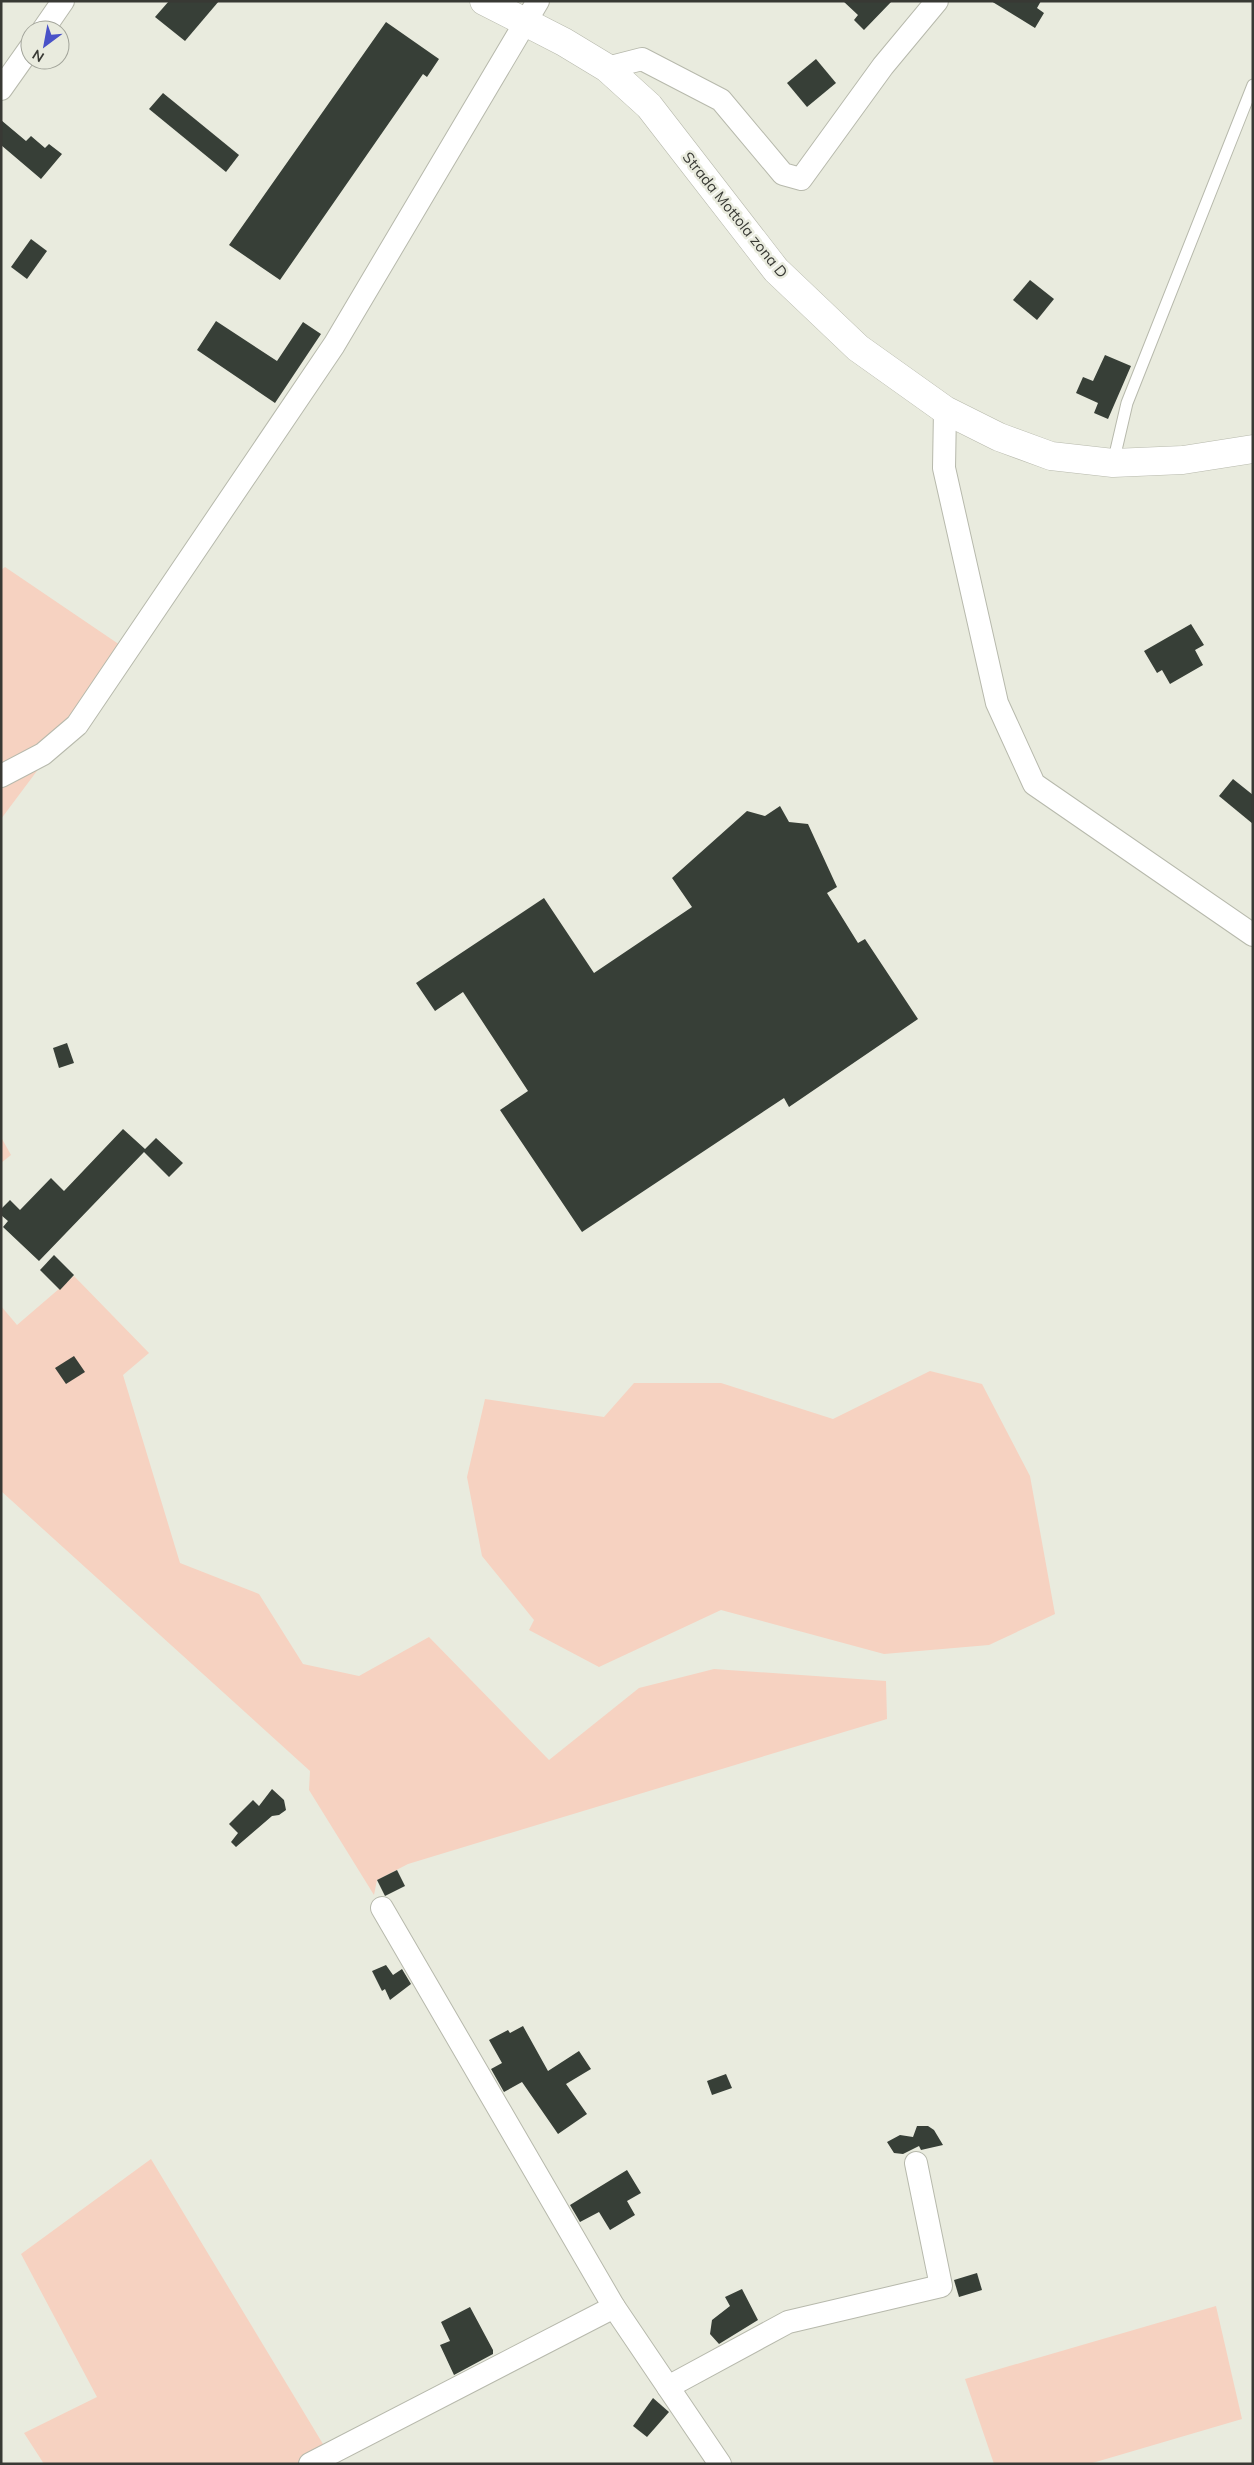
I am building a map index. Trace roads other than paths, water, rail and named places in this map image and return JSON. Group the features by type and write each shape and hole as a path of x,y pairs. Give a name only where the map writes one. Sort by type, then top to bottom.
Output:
{"main road":[{"name":"Strada Mottola zona D","path":"484,1 532,12 607,68 649,106 776,270 858,348 945,410 999,437 1051,456 1113,463 1183,460 1253,449"}],"street":[{"path":"50,20 63,1"},
{"path":"607,68 642,59 721,100 783,174 801,179 883,66 937,1"},
{"path":"1,776 43,754 77,725 334,345 532,12"},
{"path":"1,89 20,62"},
{"path":"945,410 944,468 997,703 1034,784 1253,935"},
{"path":"382,1908 614,2308 720,2464"},
{"path":"668,2387 788,2322 941,2286 916,2164"},
{"path":"310,2464 614,2308"}],"lane":[{"path":"1113,463 1127,403 1253,86"}]}
